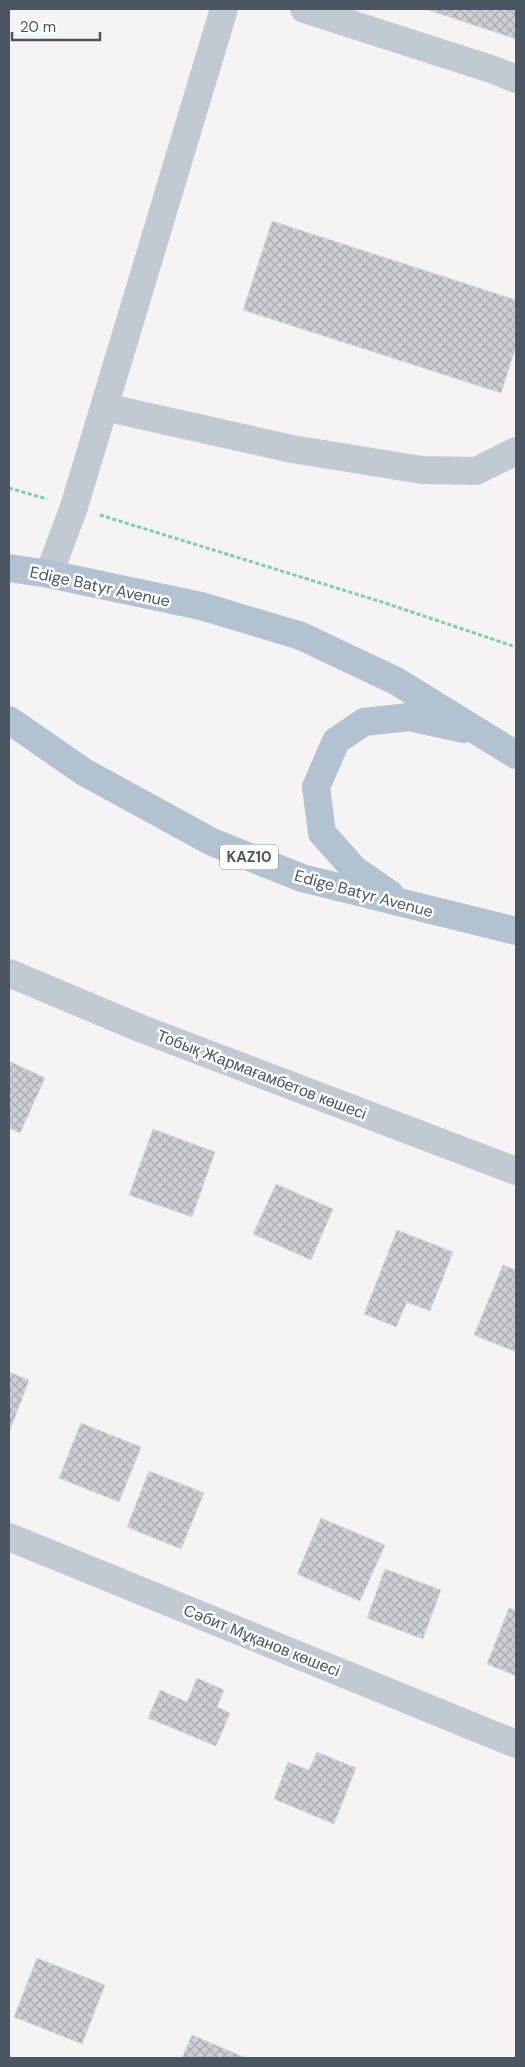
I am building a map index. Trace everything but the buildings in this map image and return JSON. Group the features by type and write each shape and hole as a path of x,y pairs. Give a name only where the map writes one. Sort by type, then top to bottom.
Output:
{"main road":[{"name":"Edige Batyr Avenue","path":"9,568 49,574 201,606 300,636 396,681 485,734 516,755"},
{"path":"406,905 356,870 322,833 316,787 336,741 364,722 409,717 485,734"},
{"name":"Edige Batyr Avenue","path":"9,720 84,772 212,842 302,878 516,931"}],"street":[{"path":"49,574 74,507 224,9"},
{"path":"304,9 494,70 516,79"},
{"path":"104,407 292,449 422,470 476,472 516,451"},
{"name":"Тобық Жармағамбетов көшесі","path":"9,973 142,1028 516,1171"},
{"name":"Сәбит Мұқанов көшесі","path":"9,1537 516,1744"}],"path":[{"path":"9,488 382,602 516,647"}]}
